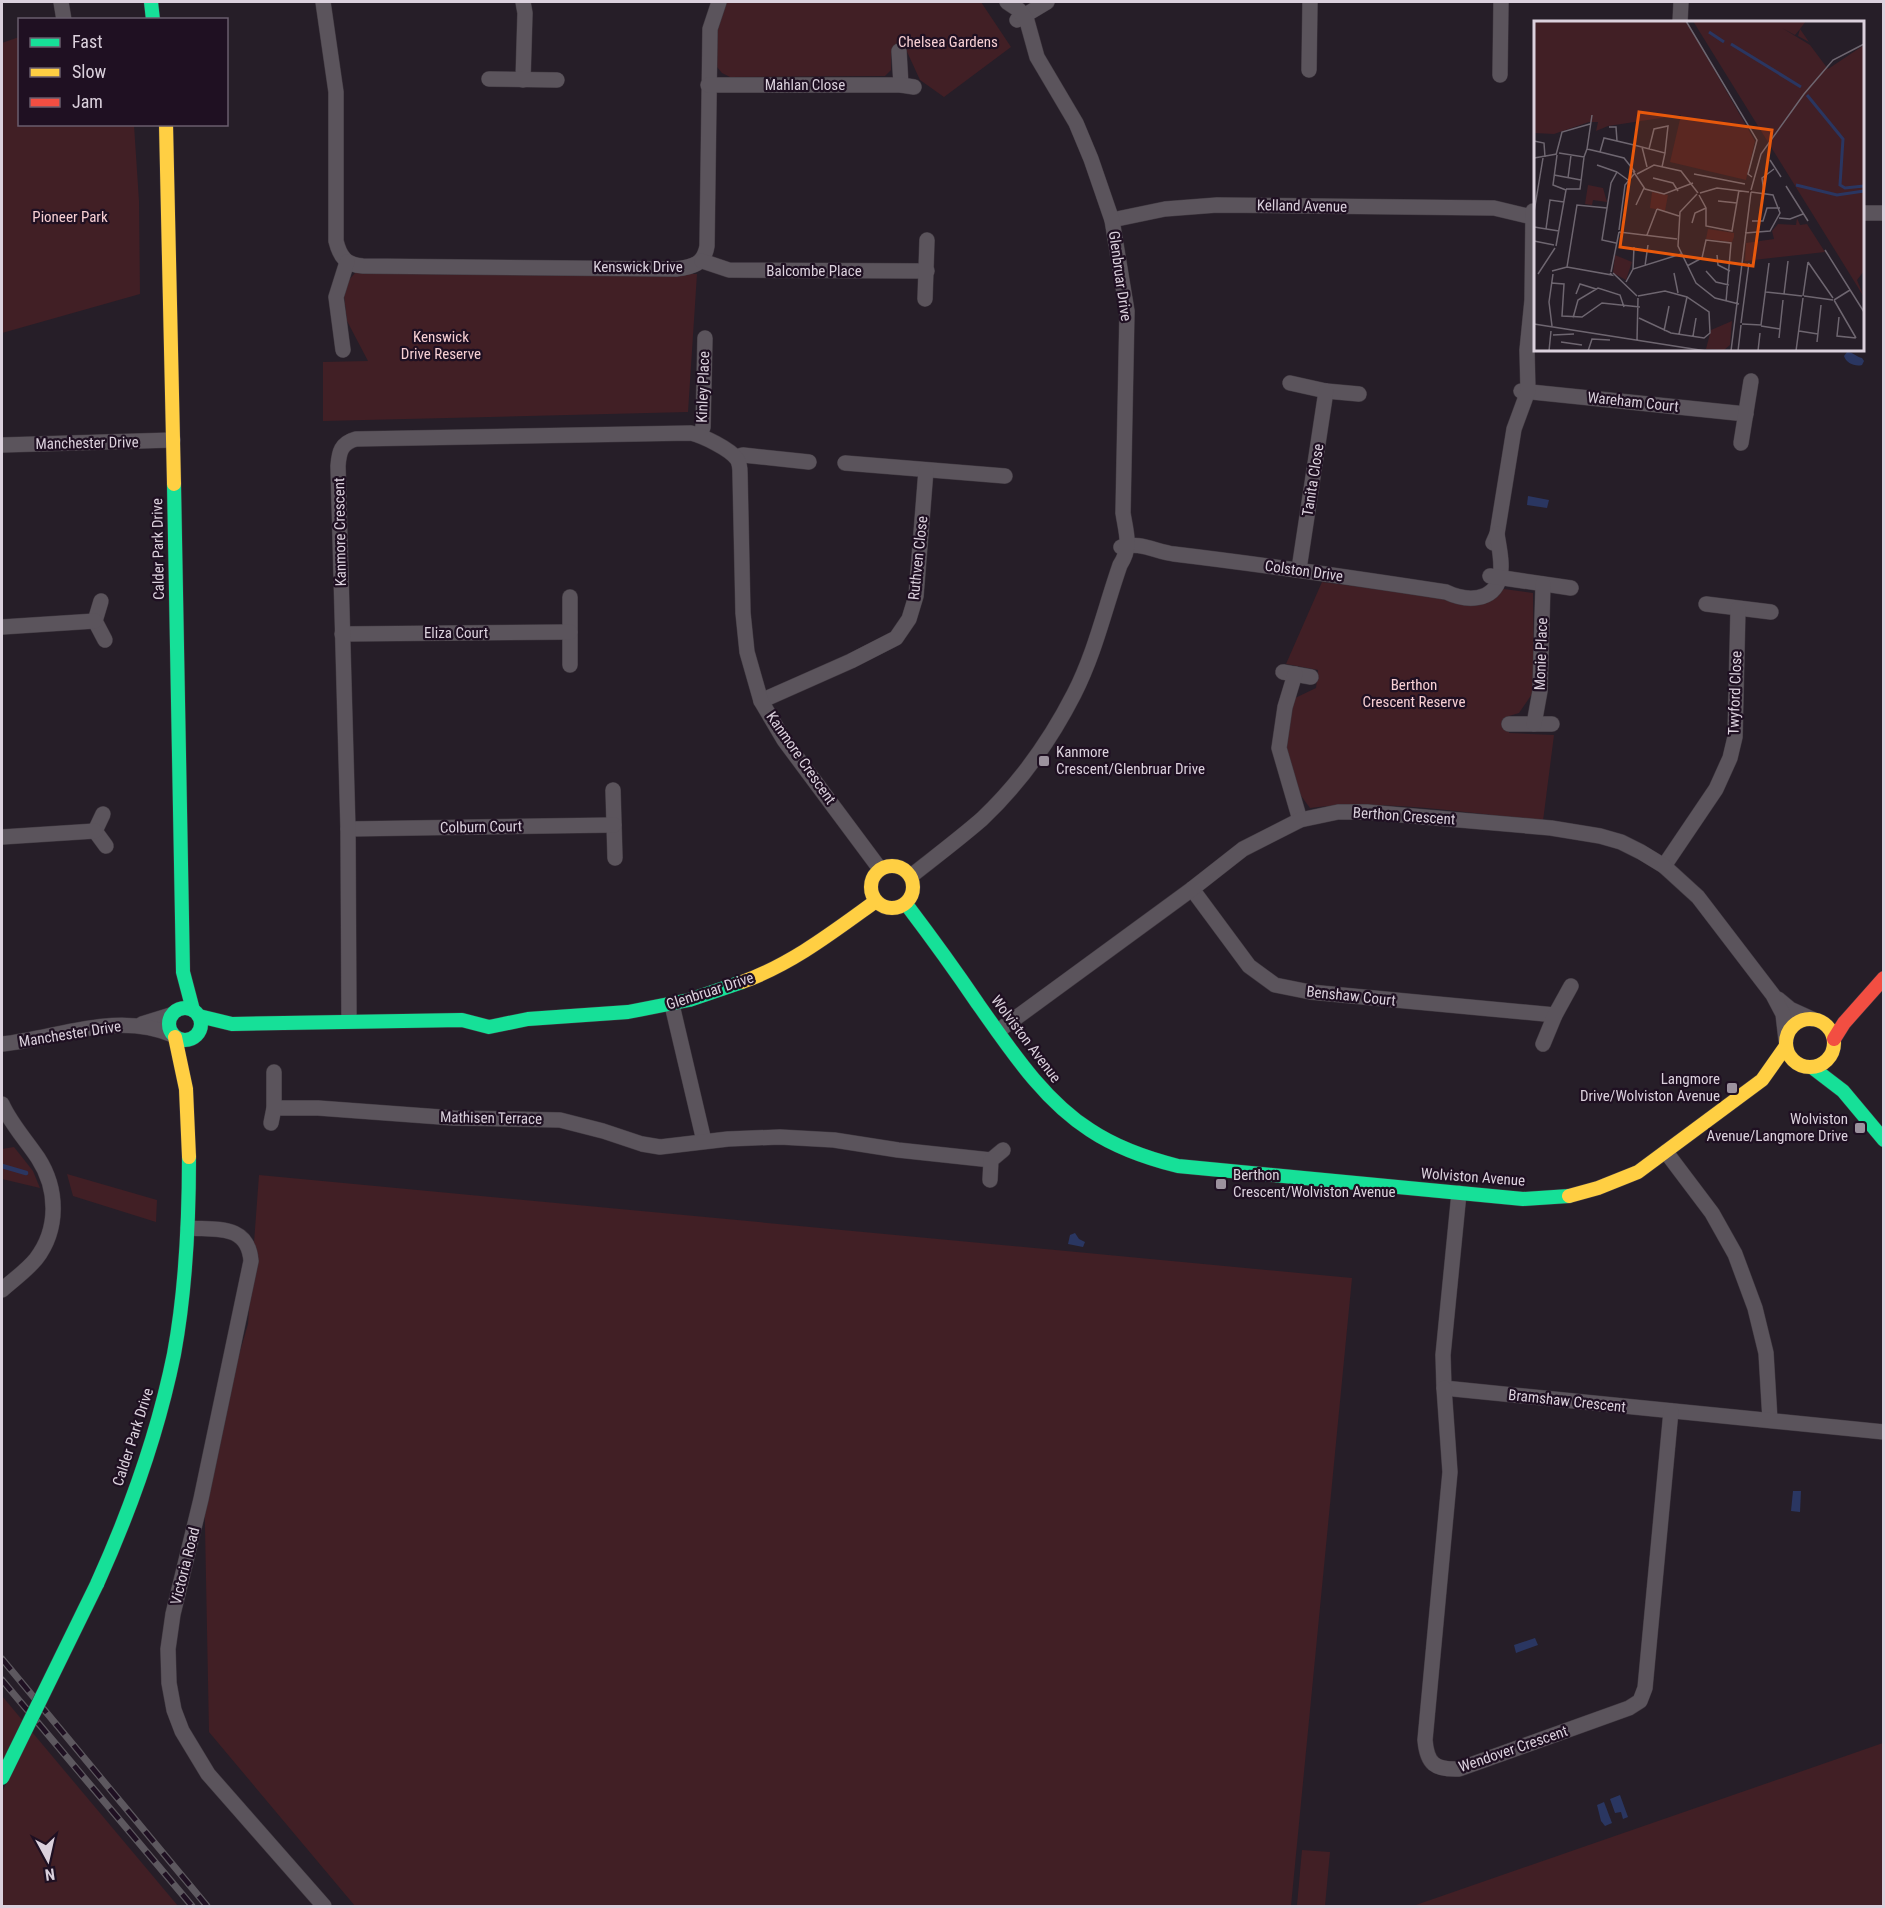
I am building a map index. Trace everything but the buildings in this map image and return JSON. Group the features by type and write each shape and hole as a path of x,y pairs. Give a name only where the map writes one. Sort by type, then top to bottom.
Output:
{"street":[{"path":"61,2 64,18"},
{"path":"151,2 153,18"},
{"path":"323,2 336,92 336,241 341,256 347,262 336,297 343,350"},
{"path":"523,2 525,13 523,80"},
{"name":"Kenswick Drive","path":"347,262 363,266 676,269 692,267 702,261 707,246 710,29 719,2"},
{"name":"Glenbruar Drive","path":"911,876 984,817 1019,777 1052,733 1074,694 1099,634 1110,594 1112,568 1125,548 1118,522 1123,513 1126,311 1112,220 1076,123 1037,57 1021,18 1001,2"},
{"path":"1007,2 1021,18 1047,2"},
{"path":"1309,70 1310,2"},
{"path":"1500,75 1501,2"},
{"path":"1680,21 1681,2"},
{"name":"Mahlan Close","path":"708,85 907,86 899,51"},
{"path":"489,79 557,80"},
{"name":"Calder Park Drive","path":"166,126 183,972 173,1013"},
{"name":"Kelland Avenue","path":"1112,220 1165,210 1217,205 1494,208 1506,203 1516,204 1534,214"},
{"path":"1864,213 1883,213"},
{"path":"1534,214 1532,300 1527,350 1520,362 1525,391 1511,418 1514,429 1497,534 1492,545 1492,567 1495,577 1571,588"},
{"path":"925,299 927,240"},
{"name":"Balcombe Place","path":"702,261 729,270 927,272"},
{"name":"Kinley Place","path":"700,435 703,427 705,338"},
{"path":"1741,444 1751,381"},
{"path":"1290,383 1326,391 1359,394"},
{"name":"Tanita Close","path":"1299,569 1326,391"},
{"name":"Wareham Court","path":"1525,391 1746,414"},
{"name":"Kanmore Crescent","path":"349,1021 348,829 338,466 341,450 349,441 364,438 691,433 700,435 736,458 740,473 743,613 747,652 761,701 784,740 880,869"},
{"name":"Manchester Drive","path":"2,445 173,440"},
{"path":"736,458 743,455 809,462"},
{"path":"845,463 1005,476"},
{"name":"Ruthven Close","path":"761,701 851,661 896,638 909,619 916,596 926,470"},
{"name":"Colston Drive","path":"1125,548 1299,569 1446,592 1472,591 1495,577"},
{"name":"Monie Place","path":"1534,724 1540,691 1543,584"},
{"path":"570,597 570,665"},
{"path":"101,601 95,621 105,640"},
{"path":"1706,604 1771,612"},
{"name":"Twyford Close","path":"1664,866 1716,789 1731,758 1735,737 1738,609"},
{"path":"2,627 95,621"},
{"name":"Eliza Court","path":"342,634 570,632"},
{"path":"1300,820 1279,748 1289,673 1311,677"},
{"path":"1509,724 1552,724"},
{"path":"613,790 615,858"},
{"name":"Berthon Crescent","path":"998,1031 1243,849 1300,820 1338,813 1367,812 1551,828 1621,842 1664,866 1698,897 1773,995 1783,1014 1786,1043"},
{"path":"95,831 103,813"},
{"name":"Colburn Court","path":"348,829 614,825"},
{"path":"2,837 95,831"},
{"path":"95,831 106,846"},
{"path":"886,866 901,867 911,876 913,894 906,904 887,908 876,901 871,888 875,874 880,869 886,866"},
{"name":"Benshaw Court","path":"1192,889 1250,966 1275,985 1310,992 1555,1015"},
{"name":"Glenbruar Drive","path":"195,1036 232,1024 462,1020 489,1013 522,1019 595,1017 672,1005 731,988 778,966 812,947 876,901"},
{"name":"Wolviston Avenue","path":"906,904 1039,1085 1064,1111 1096,1135 1147,1158 1188,1167 1459,1193 1523,1198 1563,1197 1598,1188 1638,1172 1762,1080 1786,1043"},
{"name":"Calder Park Drive","path":"183,972 196,1013"},
{"path":"1809,1067 1819,1066 1830,1058 1834,1042 1858,1007 1884,978"},
{"path":"1543,1044 1555,1015 1571,986"},
{"name":"Berthon Crescent","path":"1773,995 1790,1009 1814,1020"},
{"path":"672,1005 704,1142"},
{"path":"1858,1007 1814,1020 1798,1022 1788,1033 1786,1043 1792,1060 1827,1076 1847,1093 1884,1140"},
{"path":"183,1008 196,1013 201,1026 195,1036 184,1040 174,1036 168,1025 173,1013 183,1008"},
{"name":"Manchester Drive","path":"2,1044 88,1029 139,1025 173,1013"},
{"name":"Glenbruar Drive","path":"196,1013 232,1024"},
{"path":"1814,1020 1828,1027 1834,1042 1838,1069 1847,1093"},
{"name":"Manchester Drive","path":"139,1025 174,1036"},
{"name":"Calder Park Drive","path":"2,1778 107,1563 161,1408 176,1343 188,1228 189,1155 185,1078 174,1036"},
{"name":"Calder Park Drive","path":"185,1078 195,1036"},
{"name":"Wolviston Avenue","path":"1762,1080 1809,1067"},
{"name":"Mathisen Terrace","path":"274,1072 273,1115 326,1109 454,1118 560,1120 660,1147 756,1137 807,1138 997,1155 990,1180"},
{"path":"2,1104 47,1173 51,1182 53,1203 51,1228 42,1250 26,1269 2,1290"},
{"path":"1666,1152 1712,1213 1735,1254 1755,1308 1766,1353 1770,1420"},
{"path":"1444,1388 1443,1355 1459,1193"},
{"name":"Victoria Road","path":"188,1228 235,1232 247,1244 251,1261 201,1499 173,1614 168,1667 174,1710 182,1731 208,1774 324,1906"},
{"name":"Bramshaw Crescent","path":"1444,1388 1884,1432"},
{"name":"Wendover Crescent","path":"1444,1388 1450,1472 1425,1740 1426,1755 1432,1764 1445,1769 1458,1769 1629,1708 1640,1701 1645,1688 1671,1411"}],"green space":[{"name":"Chelsea Gardens","path":"725,2 981,2 1011,47 944,97 920,80 903,43 891,51 891,70 885,76 730,77 717,67 715,31"},
{"name":"Pioneer Park","path":"18,37 18,126 134,126 139,201 140,294 2,333 2,43"},
{"name":"Kenswick Drive Reserve","path":"355,273 697,274 688,412 323,421 323,362 368,361 347,321 343,287"},
{"name":"Berthon Crescent Reserve","path":"1322,582 1477,602 1504,589 1533,593 1534,691 1519,713 1509,716 1509,733 1554,735 1543,821 1396,806 1310,808 1299,793 1284,748 1291,700 1316,688 1318,670 1286,664"},
{"path":"14,1147 33,1171 40,1188 2,1179 2,1149"},
{"path":"67,1174 157,1200 156,1222 73,1196"},
{"path":"259,1175 1352,1278 1291,1906 355,1906 209,1732 204,1475 248,1324"},
{"path":"2,1696 23,1721 2,1764"},
{"path":"32,1732 178,1906 2,1906 2,1792"},
{"path":"1883,1743 1883,1906 1413,1906"},
{"path":"1302,1850 1330,1852 1325,1906 1297,1905"}],"water":[{"path":"1847,352 1862,358 1864,361 1862,365 1851,364 1844,356"},
{"path":"1528,496 1549,500 1547,508 1527,505"},
{"path":"1075,1233 1085,1242 1083,1247 1068,1244 1070,1235"},
{"path":"1793,1491 1801,1491 1800,1512 1791,1511"},
{"path":"1535,1638 1538,1645 1516,1653 1514,1645"},
{"path":"1620,1795 1628,1817 1623,1819 1621,1812 1615,1813 1610,1799"},
{"path":"1604,1802 1612,1823 1605,1826 1601,1821 1597,1805"}],"waterway":[{"path":"2,1166 26,1173"}],"railway":[{"path":"2,1659 207,1906"},
{"path":"2,1680 192,1906"}],"traffic: fast":[{"path":"151,2 153,18"},
{"path":"174,484 183,972 193,1010"},
{"path":"906,904 1015,1056 1042,1089 1073,1118 1121,1147 1178,1166 1523,1199 1569,1196"},
{"path":"199,1016 232,1024 462,1020 489,1027 528,1019 628,1012 689,1000 742,982"},
{"path":"185,1008 196,1013 201,1024 196,1035 185,1040 174,1035 169,1024 174,1013 185,1008"},
{"path":"1813,1068 1843,1091 1884,1140"},
{"path":"97,1584 142,1471 160,1413 174,1354 186,1256 189,1157"},
{"path":"2,1778 97,1584"}],"traffic: slow":[{"path":"166,126 174,484"},
{"path":"892,866 900,867 907,872 912,879 913,887 912,895 907,902 900,907 892,908 884,907 877,902 872,895 871,887 872,879 877,872 884,867 892,866"},
{"path":"742,982 795,957 876,901"},
{"path":"1805,1019 1815,1019 1827,1026 1834,1038 1834,1043 1834,1048 1827,1060 1815,1067 1805,1067 1790,1056 1786,1048 1786,1038 1797,1023 1805,1019"},
{"path":"175,1037 186,1089 189,1157"},
{"path":"1569,1196 1598,1188 1638,1172 1762,1080 1786,1046"}],"traffic: jam":[{"path":"1834,1039 1844,1023 1884,978"}],"place":[{"name":"Kanmore Crescent/Glenbruar Drive","path":"1044,761"},
{"name":"Langmore Drive/Wolviston Avenue","path":"1732,1088"},
{"name":"Wolviston Avenue/Langmore Drive","path":"1860,1128"},
{"name":"Berthon Crescent/Wolviston Avenue","path":"1221,1184"}]}
